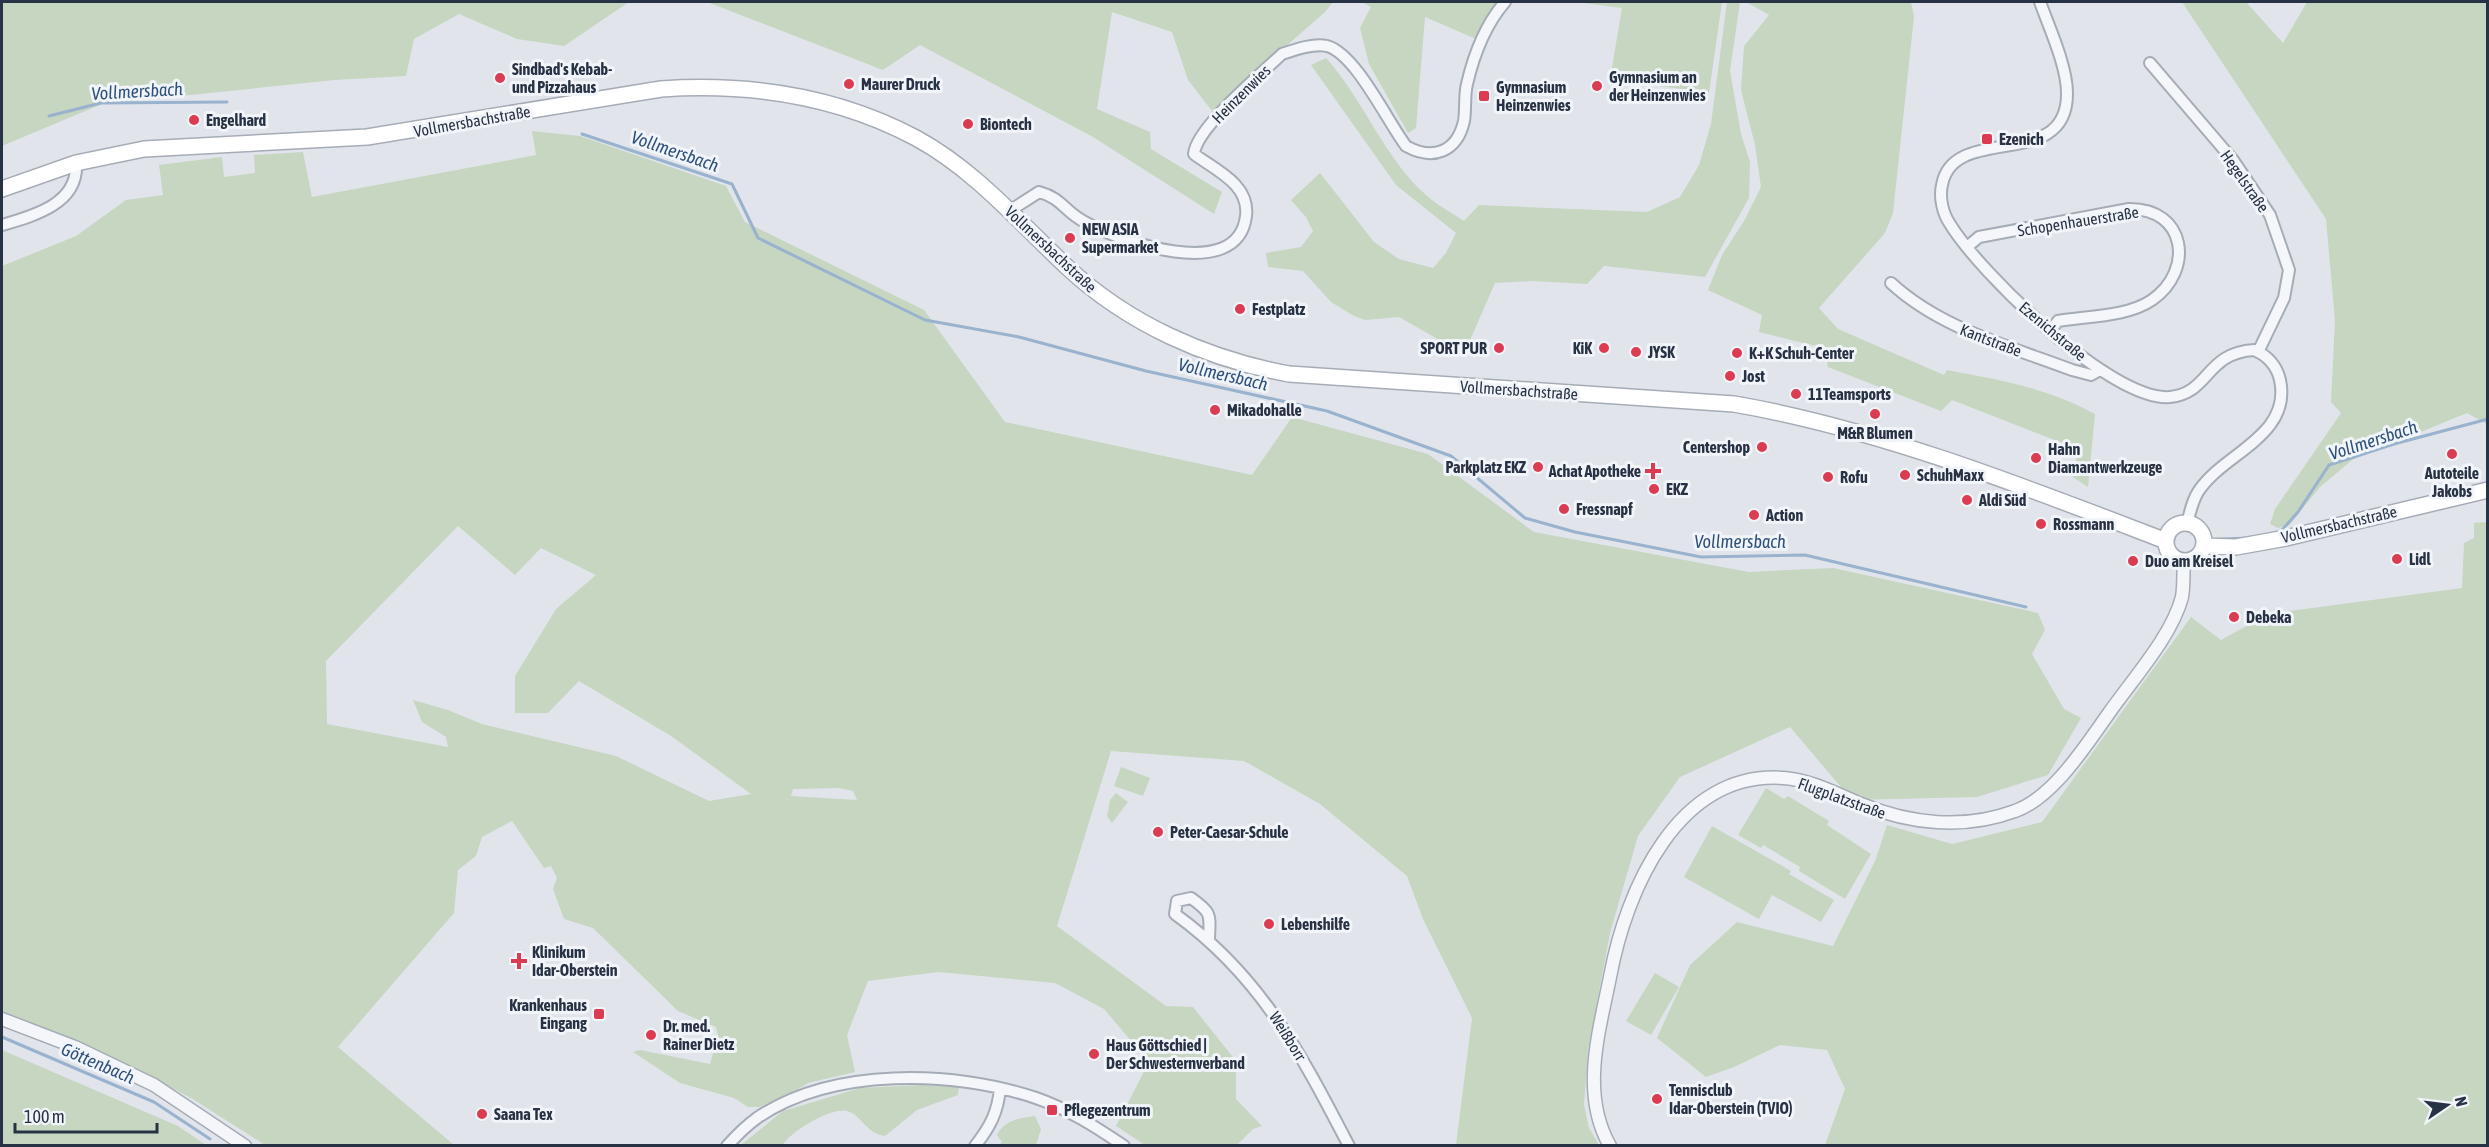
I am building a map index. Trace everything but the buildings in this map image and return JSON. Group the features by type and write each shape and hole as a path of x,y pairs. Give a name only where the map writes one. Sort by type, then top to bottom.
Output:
{"main road":[{"name":"Vollmersbachstraße","path":"2,189 76,164 154,148 387,135 662,89 709,86 755,89 813,98 855,112 916,139 964,171 1011,210 1068,268 1133,316 1172,338 1235,362 1288,374 1734,404 1796,415 1959,466 2166,541"},
{"name":"Vollmersbachstraße","path":"2204,546 2236,547 2286,538 2480,492"},
{"path":"2187,524 2199,530 2204,546 2198,557 2184,561 2171,555 2166,541 2175,526 2187,524"}],"street":[{"name":"Heinzenwies","path":"1011,210 1039,192 1055,196 1083,221 1137,244 1203,253 1225,248 1235,240 1243,228 1247,212 1244,196 1236,184 1194,154 1195,143 1210,124 1281,54 1297,48 1327,46 1353,63 1406,146 1419,154 1439,154 1447,151 1456,140 1464,121 1466,86 1480,39 1505,2"},
{"name":"Ezenichstraße","path":"2040,2 2067,92 2062,117 2056,127 2030,142 1976,152 1956,160 1948,169 1942,184 1941,202 1949,223 1967,247 2009,293 2050,331 2100,370 2141,391 2169,397 2184,394 2197,386 2228,354 2242,351 2258,352"},
{"name":"Hegelstraße","path":"2150,63 2233,160 2270,215 2289,270 2284,298 2258,352"},
{"path":"2,225 31,216 56,204 70,192 77,177 76,164"},
{"name":"Schopenhauerstraße","path":"1967,247 1979,237 2129,209 2144,209 2158,216 2171,227 2179,243 2180,263 2169,285 2163,291 2151,301 2130,310 2058,321 2050,331"},
{"name":"Kantstraße","path":"1891,283 1913,303 1943,321 2072,370 2091,375 2100,370"},
{"path":"2187,524 2199,490 2211,477 2249,447 2270,424 2278,408 2282,390 2278,373 2271,362 2258,352"},
{"name":"Flugplatzstraße","path":"1610,1146 1599,1128 1593,1099 1596,1052 1611,971 1626,911 1657,851 1690,810 1719,789 1753,780 1784,778 1815,785 1897,817 1940,824 1980,820 2017,811 2044,794 2071,764 2151,654 2171,623 2182,596 2184,561"},
{"name":"Weißborr","path":"1209,939 1270,1007 1322,1094 1349,1146"},
{"path":"2,1019 75,1047 154,1084 245,1146"},
{"path":"727,1146 758,1118 777,1107 851,1084 934,1078 1000,1088 1054,1106 1097,1128 1124,1146"},
{"path":"975,1146 988,1130 998,1109 1000,1088"}],"green space":[{"path":"2,2 629,2 564,46 517,39 459,14 414,39 406,76 335,80 102,104 2,146"},
{"path":"707,2 1333,2 1325,12 1212,111 1188,80 1172,32 1112,12 1097,109 1150,132 1151,149 1222,192 1214,214 1093,137 920,45 883,70"},
{"path":"1362,2 1500,2 1476,39 1425,17 1416,128 1408,133 1369,64 1360,28 1371,7"},
{"path":"1576,2 1722,2 1709,93 1610,79 1622,8"},
{"path":"1727,2 1740,2 1730,71 1741,134 1750,162 1749,198 1705,277 1604,266 1587,284 1533,281 1495,283 1464,354 1399,317 1365,320 1354,316 1331,302 1303,271 1268,267 1266,253 1301,247 1313,231 1306,217 1291,200 1320,173 1374,242 1399,259 1433,268 1446,253 1456,233 1396,185 1311,65 1326,58 1352,92 1398,164 1411,180 1430,199 1464,221 1479,205 1647,212 1680,197 1699,165 1711,124"},
{"path":"1746,2 1911,2 1914,17 1893,213 1885,233 1819,308 1838,329 1944,375 1947,370 2023,386 2077,405 2095,414 2088,487 2070,475 2078,455 2070,446 1952,400 1941,411 1828,367 1824,348 1759,332 1762,315 1708,290 1722,255 1744,221 1761,187 1755,145 1741,90 1744,46 1769,15"},
{"path":"2182,2 2246,2 2283,43 2307,2 2487,2 2487,424 2467,413 2352,460 2320,487 2289,525 2278,528 2270,524 2275,509 2341,413 2331,402 2335,321 2326,219"},
{"path":"532,131 580,136 726,186 745,222 924,310 1005,422 1252,475 1292,417 1428,454 1534,532 1749,572 1833,568 2038,613 2045,630 2032,654 2064,709 2081,718 2048,775 1977,797 1852,800 1790,727 1680,777 1638,836 1610,933 1588,1050 1584,1105 1589,1128 1599,1145 1456,1145 1472,1018 1423,919 1407,876 1320,804 1244,761 1111,751 1057,926 1166,1006 1193,1007 1236,1061 1236,1099 1262,1126 1253,1129 1237,1145 1145,1145 1116,1126 1149,1062 1104,1009 1055,983 938,972 868,981 847,1035 855,1072 808,1083 787,1096 759,1107 748,1107 734,1098 680,1083 633,1052 640,1050 710,1064 718,1036 716,1027 678,1011 593,928 564,919 553,889 557,878 551,866 544,868 512,821 482,837 476,856 458,870 454,913 338,1047 454,1145 265,1145 191,1098 113,1058 2,1011 2,266 76,236 126,200 163,195 159,165 222,157 224,177 255,173 254,155 303,152 312,197 536,155","holes":["458,526 515,575 541,548 596,575 556,609 515,676 515,713 548,713 579,681 671,736 751,794 709,801 616,756 482,724 448,710 413,700 422,722 446,737 448,747 327,724 326,661","839,788 853,791 857,800 791,796 793,789"]},
{"path":"2487,522 2487,1145 1825,1145 1845,1089 1827,1050 1780,1045 1734,1067 1706,1077 1657,1038 1690,965 1737,922 1833,946 1875,861 1887,825 1952,844 2042,822 2191,617 2221,640 2268,614 2462,588 2464,543 2474,538 2474,523"},
{"path":"1121,767 1150,778 1143,796 1114,786"},
{"path":"1766,788 1784,799 1788,796 1829,821 1827,825 1871,854 1845,899 1799,871 1800,867 1763,845 1761,848 1738,835"},
{"path":"1116,793 1128,802 1112,823 1107,816 1110,800"},
{"path":"1712,826 1791,871 1789,874 1834,900 1821,922 1772,895 1759,919 1684,877"},
{"path":"1655,973 1679,987 1651,1035 1626,1021"},
{"path":"2,1050 178,1126 206,1145 2,1145"},
{"path":"922,1085 959,1087 958,1095 917,1110 885,1136 868,1128 852,1113 840,1111 812,1122 783,1145 741,1145 783,1111 860,1088"},
{"path":"1035,1116 1041,1129 1036,1145 999,1145 1002,1142 997,1135 1004,1126 1018,1119"}],"waterway":[{"name":"Vollmersbach","path":"49,116 101,103 227,102"},
{"name":"Vollmersbach","path":"582,134 732,184 758,238 925,320 1019,337 1146,371 1327,411 1451,456 1525,518 1575,532 1701,557 1805,555 2026,607"},
{"name":"Vollmersbach","path":"2272,534 2282,530 2298,512 2329,465 2394,444 2488,419"},
{"name":"Vollmersbach","path":"2224,539 2248,538"},
{"name":"Göttenbach","path":"2,1037 154,1102 210,1139"}],"place":[{"name":"Sindbad's Kebab- und Pizzahaus","path":"500,78"},
{"name":"Maurer Druck","path":"849,84"},
{"name":"Gymnasium an der Heinzenwies","path":"1597,86"},
{"name":"Gymnasium Heinzenwies","path":"1484,96"},
{"name":"Engelhard","path":"194,120"},
{"name":"Biontech","path":"968,124"},
{"name":"Ezenich","path":"1987,139"},
{"name":"NEW ASIA Supermarket","path":"1070,238"},
{"name":"Festplatz","path":"1240,309"},
{"name":"SPORT PUR","path":"1499,348"},
{"name":"KiK","path":"1604,348"},
{"name":"JYSK","path":"1636,352"},
{"name":"K+K Schuh-Center","path":"1737,353"},
{"name":"Jost","path":"1730,376"},
{"name":"11Teamsports","path":"1796,394"},
{"name":"Mikadohalle","path":"1215,410"},
{"name":"M&R Blumen","path":"1875,414"},
{"name":"Centershop","path":"1762,447"},
{"name":"Autoteile Jakobs","path":"2452,454"},
{"name":"Hahn Diamantwerkzeuge","path":"2036,458"},
{"name":"Parkplatz EKZ","path":"1538,467"},
{"name":"Achat Apotheke","path":"1653,471"},
{"name":"SchuhMaxx","path":"1905,475"},
{"name":"Rofu","path":"1828,477"},
{"name":"EKZ","path":"1654,489"},
{"name":"Aldi Süd","path":"1967,500"},
{"name":"Fressnapf","path":"1564,509"},
{"name":"Action","path":"1754,515"},
{"name":"Rossmann","path":"2041,524"},
{"name":"Lidl","path":"2397,559"},
{"name":"Duo am Kreisel","path":"2133,561"},
{"name":"Debeka","path":"2234,617"},
{"name":"Peter-Caesar-Schule","path":"1158,832"},
{"name":"Lebenshilfe","path":"1269,924"},
{"name":"Klinikum Idar-Oberstein","path":"519,961"},
{"name":"Krankenhaus Eingang","path":"599,1014"},
{"name":"Dr. med. Rainer Dietz","path":"651,1035"},
{"name":"Haus Göttschied | Der Schwesternverband","path":"1094,1054"},
{"name":"Tennisclub Idar-Oberstein (TVIO)","path":"1657,1099"},
{"name":"Pflegezentrum","path":"1052,1110"},
{"name":"Saana Tex","path":"482,1114"}]}
